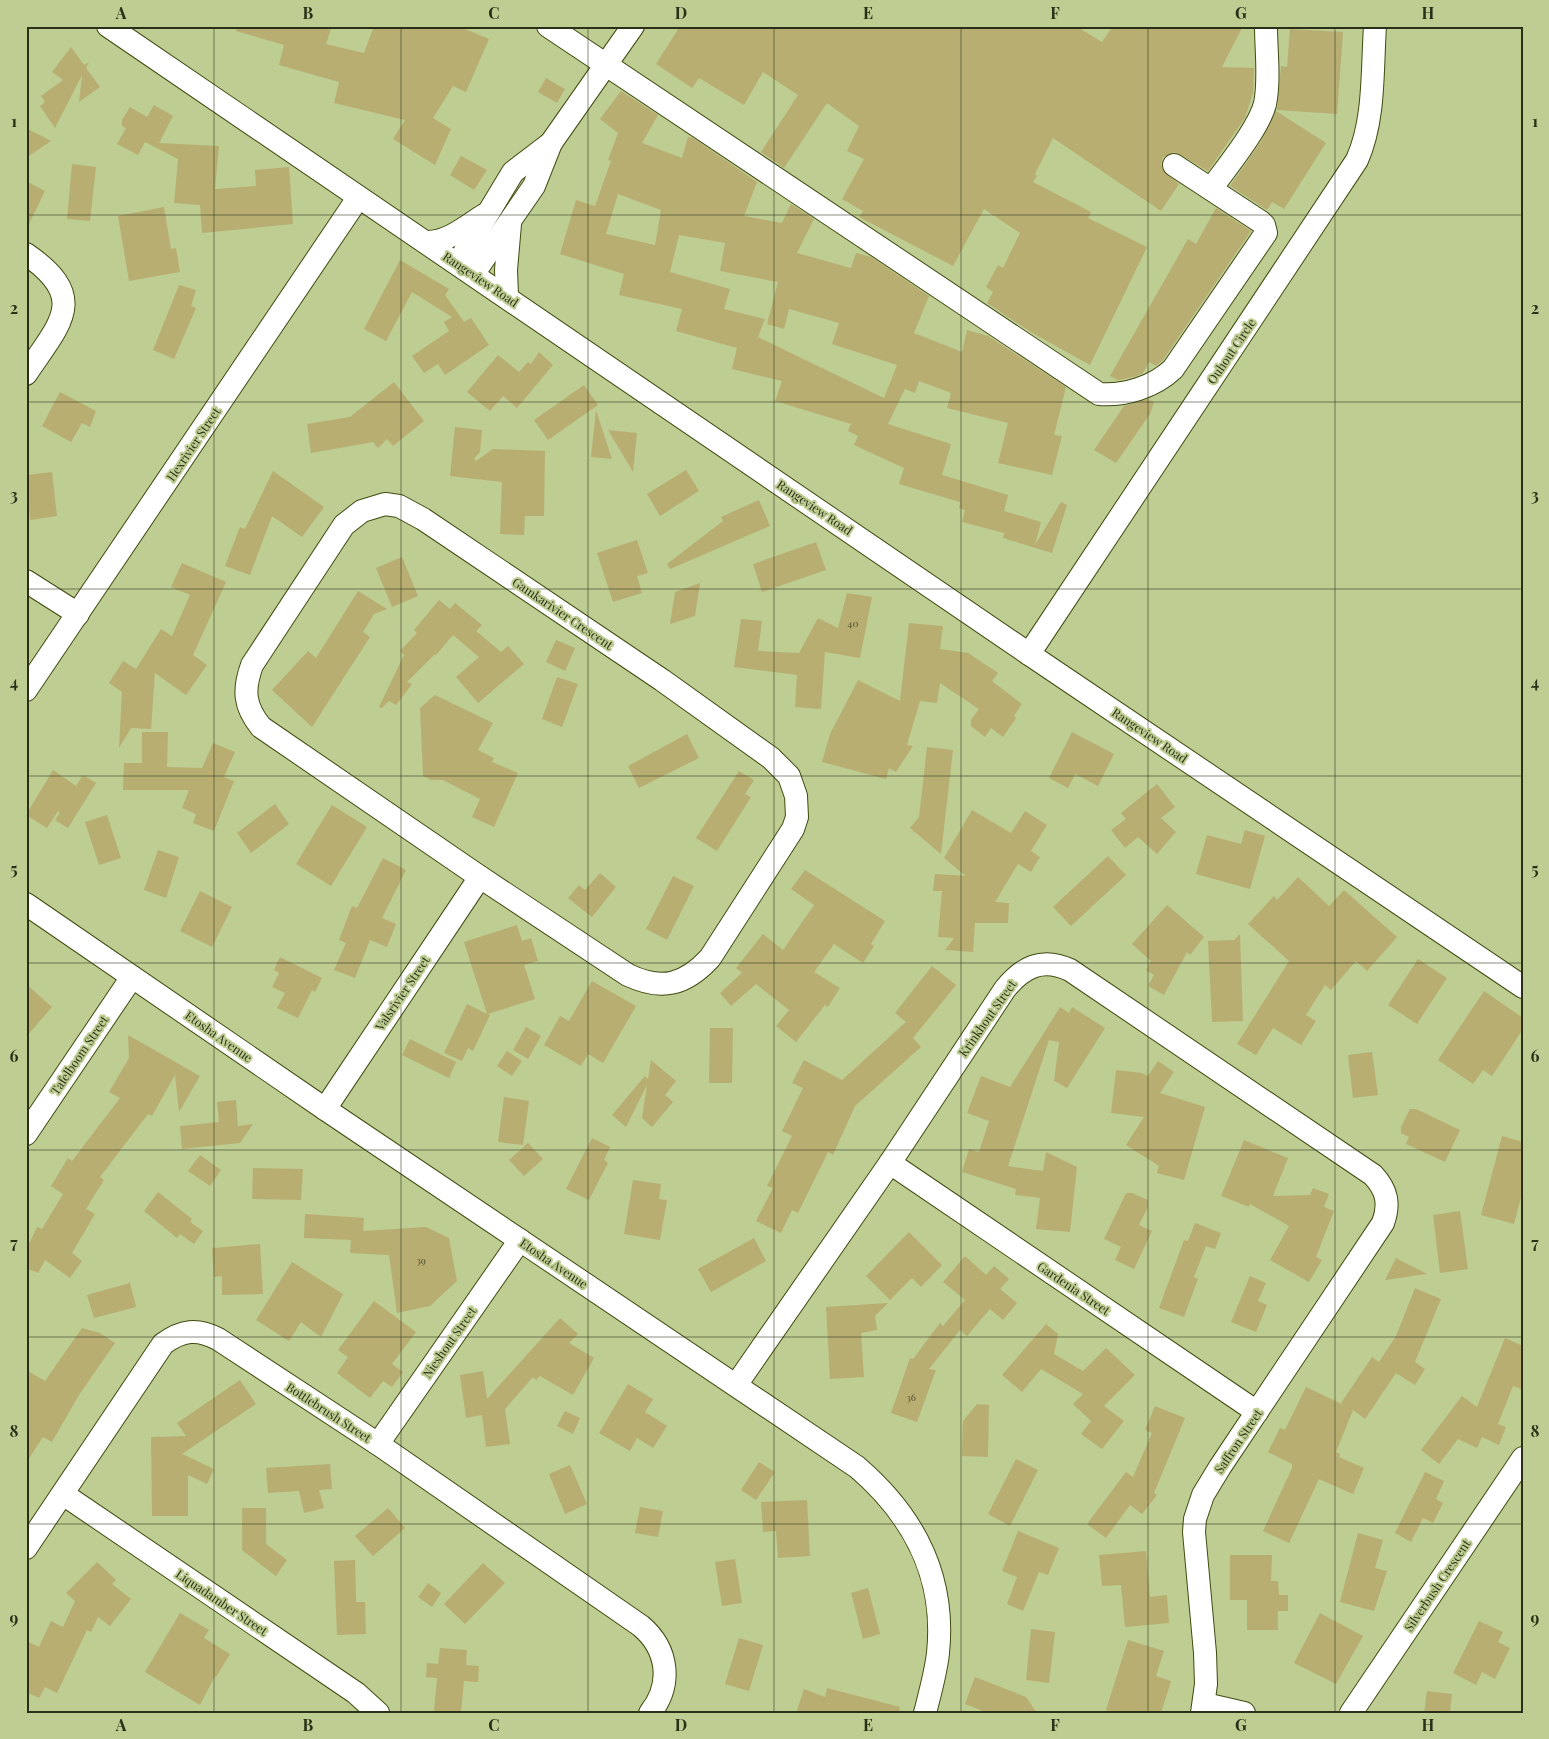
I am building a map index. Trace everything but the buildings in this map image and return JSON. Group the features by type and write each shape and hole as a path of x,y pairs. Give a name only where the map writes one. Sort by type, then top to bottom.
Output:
{"street":[{"name":"Rangeview Road","path":"108,26 358,198 466,268 1029,654 1523,987"},
{"path":"548,26 1100,394 1113,395 1142,388 1164,378 1173,369 1266,233 1261,222 1174,165"},
{"path":"466,268 510,223 534,186 552,143 633,26"},
{"path":"1211,189 1256,123 1264,105 1267,87 1266,26"},
{"name":"Ouhout Circle","path":"1029,654 1357,160 1366,136 1375,26"},
{"path":"466,268 489,212 513,172 552,143"},
{"name":"Hexrivier Street","path":"26,690 358,198"},
{"path":"489,212 510,223"},
{"path":"426,242 435,242 456,234 489,212"},
{"path":"507,296 506,270 510,223"},
{"path":"26,254 53,274 60,285 64,300 63,316 26,374"},
{"name":"Gamkarivier Crescent","path":"385,504 399,506 424,519 662,680 772,758 789,776 796,796 797,817 793,829 715,950 697,972 674,983 657,984 642,981 628,975 480,877 261,727 246,702 246,683 252,665 289,608 344,526 362,511 375,506 385,504"},
{"path":"26,581 78,614"},
{"name":"Valsrivier Street","path":"325,1109 480,877"},
{"name":"Etosha Avenue","path":"26,904 325,1109 857,1467 879,1486 901,1512 917,1536 932,1576 938,1604 938,1653 925,1713"},
{"name":"Krinkhout Street","path":"736,1385 890,1163 1013,978 1036,964 1051,963 1070,970 1373,1175 1383,1187 1387,1201"},
{"name":"Tafelboom Street","path":"26,1134 132,977"},
{"name":"Gardenia Street","path":"890,1163 1257,1412"},
{"name":"Saffron Street","path":"1204,1709 1205,1653 1194,1544 1195,1519 1203,1495 1383,1222 1387,1201"},
{"name":"Nieshout Street","path":"378,1444 520,1240"},
{"name":"Bottlebrush Street","path":"26,1548 158,1351 172,1338 192,1330 204,1332 218,1339 378,1444 641,1626 655,1640 664,1659 665,1678 659,1698 650,1713"},
{"name":"Silverbush Crescent","path":"1351,1713 1523,1458"},
{"name":"Liquadamber Street","path":"63,1494 356,1693 378,1713"},
{"path":"1204,1709 1244,1713"}]}
